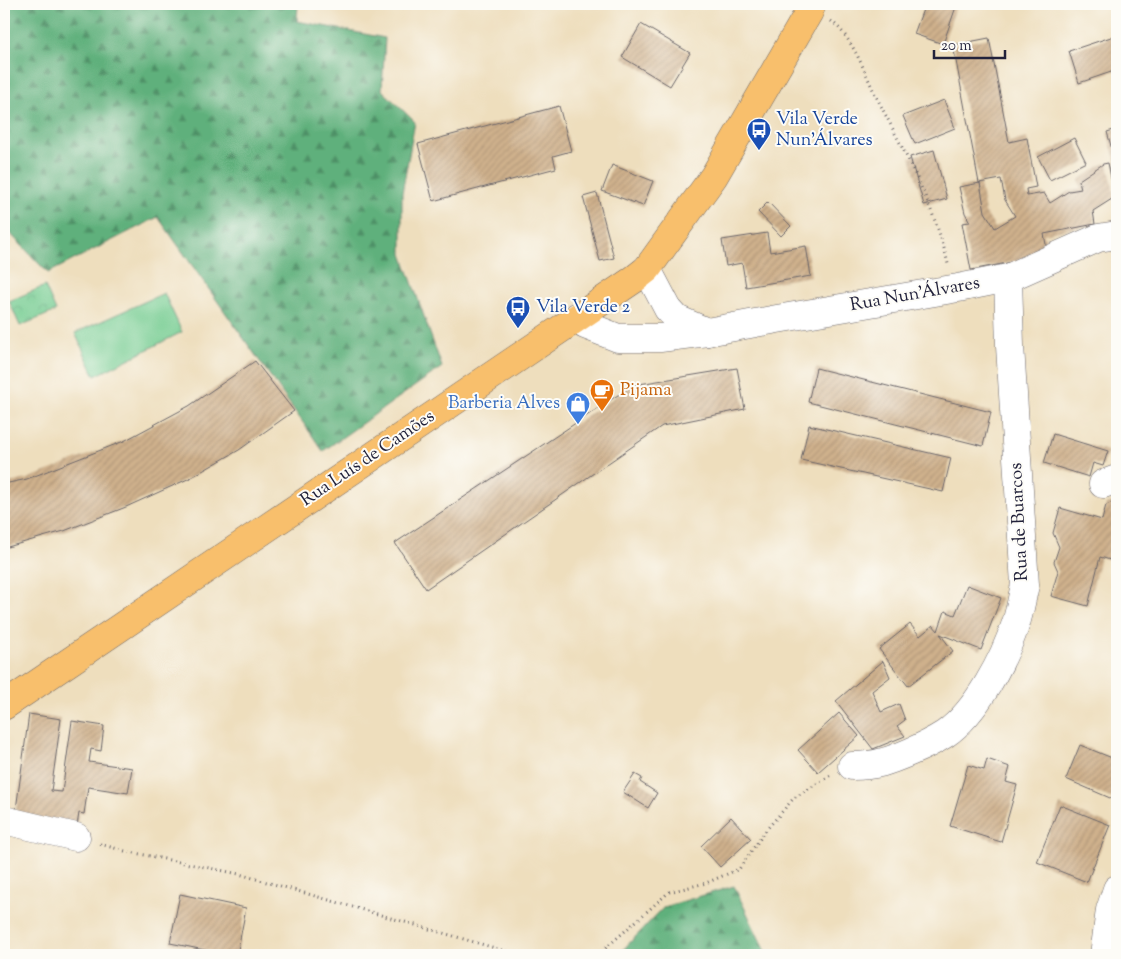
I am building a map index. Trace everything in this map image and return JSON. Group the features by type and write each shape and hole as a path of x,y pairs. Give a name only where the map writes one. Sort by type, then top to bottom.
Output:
{"main road":[{"name":"Rua Luís de Camões","path":"4,706 647,269 714,176 809,6"}],"street":[{"name":"Rua Nun'Álvares","path":"578,316 585,325 618,338 660,338 707,332 1008,278 1098,238 1117,235"},
{"path":"647,269 668,309 677,319 707,332"},
{"name":"Rua de Buarcos","path":"852,766 871,766 890,760 946,733 968,713 981,695 1002,656 1016,622 1024,585 1010,346 1008,278"},
{"path":"4,820 76,838"},
{"path":"1104,955 1110,910 1117,889"}],"path":[{"path":"809,6 837,26 852,48 912,168 933,217 945,253 953,289"},
{"path":"598,955 669,892 706,883 739,869 766,830 794,798 830,776 852,766"},
{"path":"76,838 125,851 239,874 519,955"}],"green space":[{"path":"4,4 298,4 297,21 385,38 382,90 415,122 402,193 402,254 442,367 323,451 158,217 48,273 4,227"},
{"path":"45,286 56,311 20,326 9,301"},
{"path":"164,293 182,332 95,376 75,333"},
{"path":"734,886 767,955 618,955 664,907"}],"building":[{"path":"925,4 957,4 943,44 914,34"},
{"path":"641,24 690,53 670,86 622,57"},
{"path":"1117,35 1117,70 1079,83 1069,51"},
{"path":"989,38 1009,142 1027,138 1036,187 1026,189 1027,196 1044,193 1050,203 1069,191 1081,189 1079,180 1103,164 1108,163 1115,197 1093,211 1095,224 1044,234 1048,255 971,270 962,223 970,222 965,213 959,187 980,183 985,212 995,228 1015,216 1005,200 1001,179 979,183 953,45"},
{"path":"944,100 955,128 915,144 903,116"},
{"path":"559,106 571,151 553,156 556,168 433,201 418,144"},
{"path":"1117,129 1117,167 1107,132"},
{"path":"1074,138 1086,162 1050,180 1038,157"},
{"path":"934,150 947,199 924,205 910,157"},
{"path":"612,165 653,181 643,206 602,191"},
{"path":"597,193 614,258 600,261 583,197"},
{"path":"768,202 791,226 781,236 758,212"},
{"path":"767,233 770,252 806,246 811,276 746,287 742,263 726,266 722,240"},
{"path":"255,361 294,411 239,450 190,478 126,507 64,531 4,548 4,484 27,479 124,441 189,406"},
{"path":"737,368 745,409 662,426 426,589 395,543 633,385"},
{"path":"816,368 991,412 983,446 808,402"},
{"path":"809,425 951,458 943,492 801,460"},
{"path":"1053,434 1108,451 1103,466 1093,463 1089,477 1044,463"},
{"path":"1115,501 1117,506 1117,562 1100,557 1088,606 1051,596 1058,571 1054,562 1059,547 1053,533 1060,508 1102,520 1106,505"},
{"path":"967,585 1001,598 981,650 940,634 953,651 908,686 879,649 910,624 920,636 933,625 938,631 945,611 955,615"},
{"path":"883,661 890,677 872,691 881,712 899,704 905,720 897,726 905,736 873,749 836,701"},
{"path":"839,713 859,736 818,772 798,750"},
{"path":"29,714 61,719 51,791 62,792 72,721 104,726 101,751 91,749 89,762 132,768 128,793 88,787 84,814 79,813 77,826 15,817"},
{"path":"1080,745 1117,760 1117,801 1066,779"},
{"path":"987,759 1010,767 1006,782 1017,785 1001,842 950,826 968,765 984,770"},
{"path":"635,774 642,778 640,782 657,793 648,808 623,792"},
{"path":"1060,805 1110,825 1087,882 1037,862"},
{"path":"731,817 751,839 720,867 701,846"},
{"path":"180,894 246,908 237,955 170,943"}],"place":[{"name":"Vila Verde Nun'Álvares","path":"759,151"},
{"name":"Vila Verde 2","path":"518,329"},
{"name":"Pijama","path":"602,412"},
{"name":"Barberia Alves","path":"578,425"}]}
